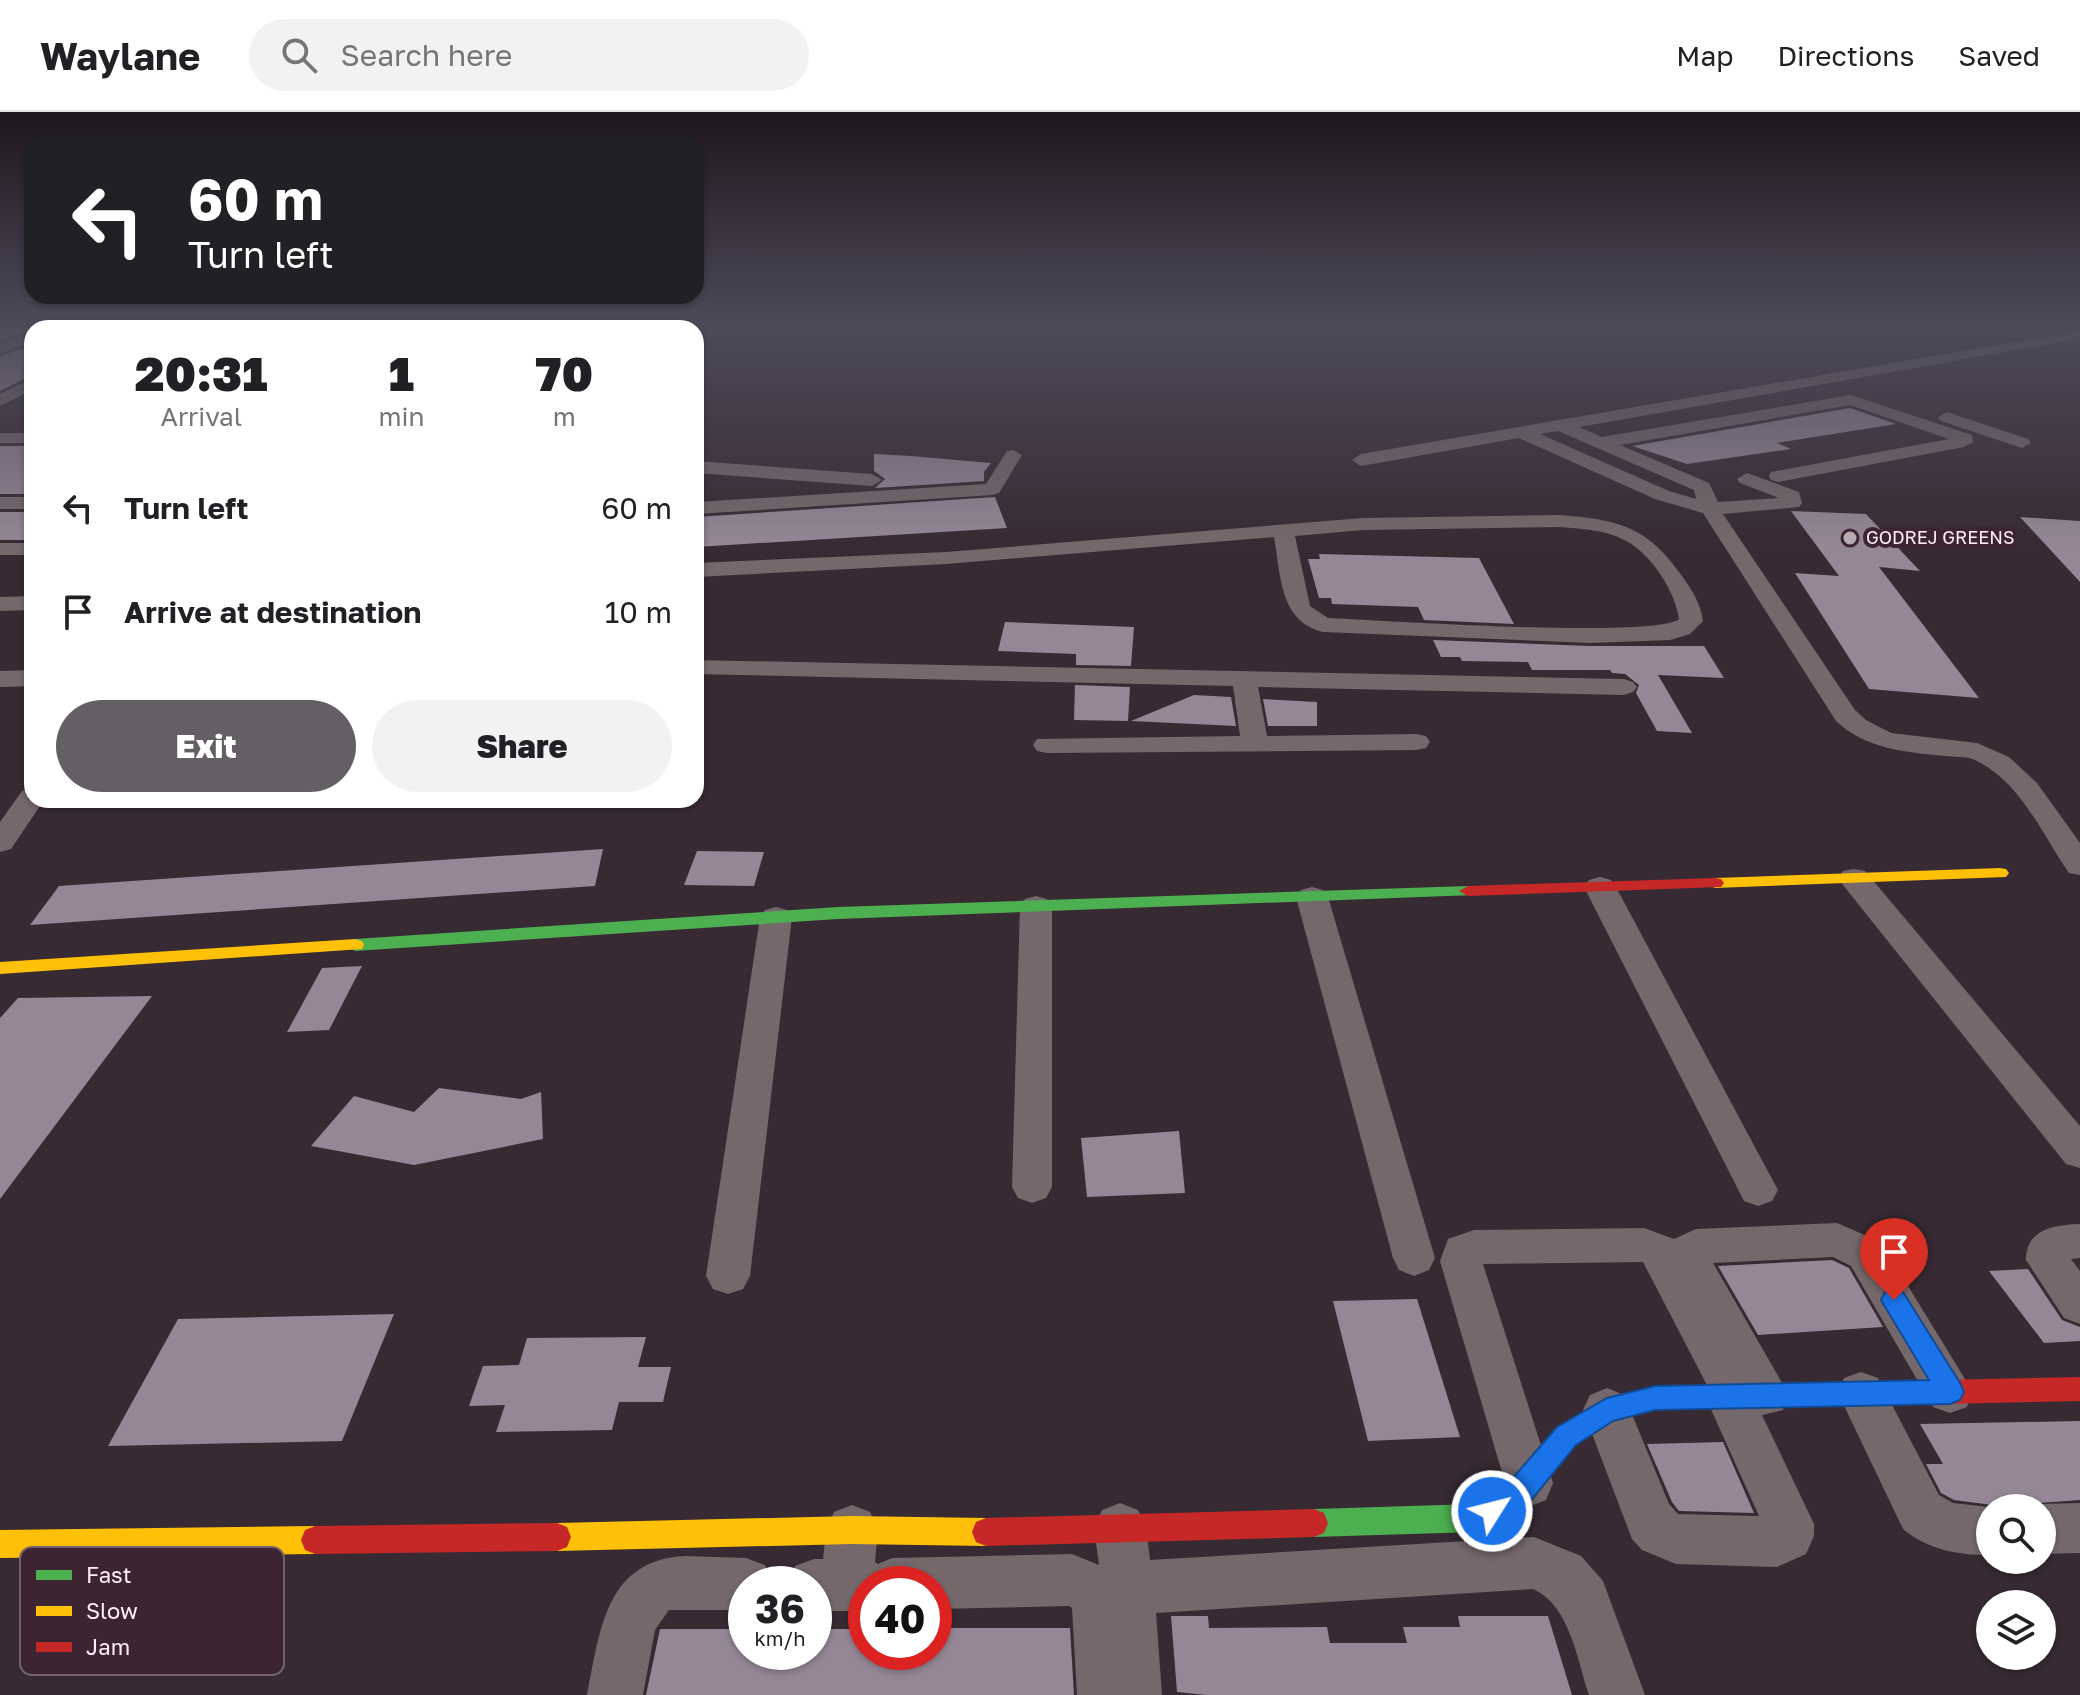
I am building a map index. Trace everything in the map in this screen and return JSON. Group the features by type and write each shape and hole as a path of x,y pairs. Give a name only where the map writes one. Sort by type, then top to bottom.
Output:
{"street":[{"path":"1361,460 1716,400"},
{"path":"1600,443 1851,400 1862,401 1966,439 1964,442 1778,476"},
{"path":"1900,400 2022,443"},
{"path":"1564,427 1600,443 1725,486 1845,715 1860,731 1891,741 1981,752 1992,758 2017,776 2080,866"},
{"path":"1523,433 1662,495 1725,486"},
{"path":"0,438 24,438"},
{"path":"992,489 1013,455"},
{"path":"704,468 992,489"},
{"path":"704,507 992,489"},
{"path":"0,503 24,503"},
{"path":"704,570 946,558 1148,539 1225,537 1283,529 1423,521 1595,524 1635,537 1653,552 1688,601 1691,621 1682,629 1670,633 1590,636 1323,625 1307,617 1299,607 1283,529"},
{"path":"0,549 24,549"},
{"path":"0,604 24,603"},
{"path":"704,667 1624,687"},
{"path":"0,679 24,678"},
{"path":"1244,679 1255,744"},
{"path":"1047,745 1416,742"},
{"path":"1,840 24,808"},
{"path":"0,968 776,917 2000,873"},
{"path":"1854,878 2080,1153"},
{"path":"1600,887 1758,1190"},
{"path":"1312,897 1414,1258"},
{"path":"1032,1187 1036,906"},
{"path":"728,1276 776,917"},
{"path":"1607,1410 1650,1521 1660,1532 1676,1539 1777,1542 1788,1536 1789,1524 1744,1396 1690,1261 1689,1251 1696,1246 1837,1240 1852,1245 1866,1254 1950,1392"},
{"path":"2080,1241 2058,1242 2047,1249 2047,1260 2080,1305"},
{"path":"1528,1483 1461,1261 1463,1251 1474,1247 1644,1245 1657,1249 1664,1256 1744,1396"},
{"path":"0,1544 654,1536 852,1530 979,1532 1475,1518 1509,1504 1566,1436 1607,1410 1655,1398 2080,1389"},
{"path":"1861,1393 1921,1512 1937,1525 1976,1530"},
{"path":"1120,1528 1128,1588 1134,1695"},
{"path":"2056,1529 2080,1528"},
{"path":"852,1530 854,1566"},
{"path":"1128,1588 1534,1563 1562,1575 1584,1600 1617,1695"},
{"path":"952,1582 1072,1580 1090,1589 1098,1601 1105,1695"},
{"path":"615,1695 633,1610 646,1593 664,1584 728,1584"}],"building":[{"path":"1850,408 1896,424 1777,443 1791,449 1687,464 1632,446"},
{"path":"0,446 24,446 24,494 0,494"},
{"path":"874,454 991,463 984,472 984,481 875,488 885,479 874,471"},
{"path":"995,497 1007,528 704,547 704,516"},
{"path":"1791,511 1866,514 1920,571 1879,567 1979,698 1869,689 1795,573 1839,576"},
{"path":"0,512 24,512 24,540 0,540"},
{"path":"2020,517 2080,521 2080,582"},
{"path":"1319,554 1479,558 1514,624 1424,620 1418,607 1332,604 1331,598 1319,598 1308,559 1320,559"},
{"path":"1005,622 1134,627 1131,666 1076,665 1076,654 998,651"},
{"path":"1433,640 1590,646 1704,646 1724,678 1658,675 1692,733 1657,731 1636,693 1639,685 1625,674 1610,670 1532,670 1528,662 1462,661 1460,657 1441,657"},
{"path":"1075,685 1130,687 1128,721 1074,720"},
{"path":"1194,695 1231,697 1236,726 1131,721"},
{"path":"1263,699 1317,702 1317,726 1268,726"},
{"path":"603,849 595,886 30,925 59,886"},
{"path":"697,851 764,852 754,886 684,885"},
{"path":"362,966 329,1030 287,1032 322,968"},
{"path":"152,996 0,1199 0,1018 18,998"},
{"path":"439,1088 521,1099 541,1092 543,1139 414,1165 311,1146 354,1096 414,1112"},
{"path":"1179,1131 1185,1193 1087,1197 1081,1138"},
{"path":"1832,1260 1849,1268 1883,1327 1758,1335 1718,1266"},
{"path":"2028,1269 2062,1320 2080,1327 2080,1341 2044,1343 1989,1271"},
{"path":"1417,1299 1460,1437 1368,1441 1333,1301"},
{"path":"394,1314 342,1441 108,1446 178,1319"},
{"path":"646,1337 638,1367 671,1367 663,1402 619,1402 612,1430 496,1432 505,1405 469,1406 483,1366 519,1365 527,1338"},
{"path":"2080,1421 2080,1500 2056,1502 2056,1494 1976,1494 1976,1503 1954,1500 1941,1493 1926,1464 1943,1464 1920,1424"},
{"path":"1723,1442 1754,1513 1679,1511 1672,1502 1647,1444"},
{"path":"1171,1616 1208,1616 1209,1628 1327,1627 1330,1643 1407,1643 1403,1627 1460,1627 1458,1616 1548,1616 1572,1695 1206,1695 1177,1692"},
{"path":"952,1628 1070,1628 1074,1695 646,1695 660,1629 728,1629 728,1670 832,1670 832,1629 848,1629 848,1670 952,1670"}],"traffic: fast":[{"path":"355,945 838,913 1468,891"},
{"path":"1314,1523 1475,1518 1509,1504 1566,1436 1607,1410 1655,1398 1894,1393"}],"traffic: slow":[{"path":"1715,883 2000,873"},
{"path":"0,968 355,945"},
{"path":"557,1537 852,1530 986,1532"},
{"path":"0,1544 315,1540"}],"traffic: jam":[{"path":"1468,891 1715,883"},
{"path":"1894,1393 2080,1389"},
{"path":"986,1532 1314,1523"},
{"path":"315,1540 557,1537"}],"place":[{"name":"GODREJ GREENS","path":"1850,538"}],"route":[{"path":"1492,1511 1509,1504 1566,1436 1607,1410 1655,1398 1950,1392 1894,1300"}]}
